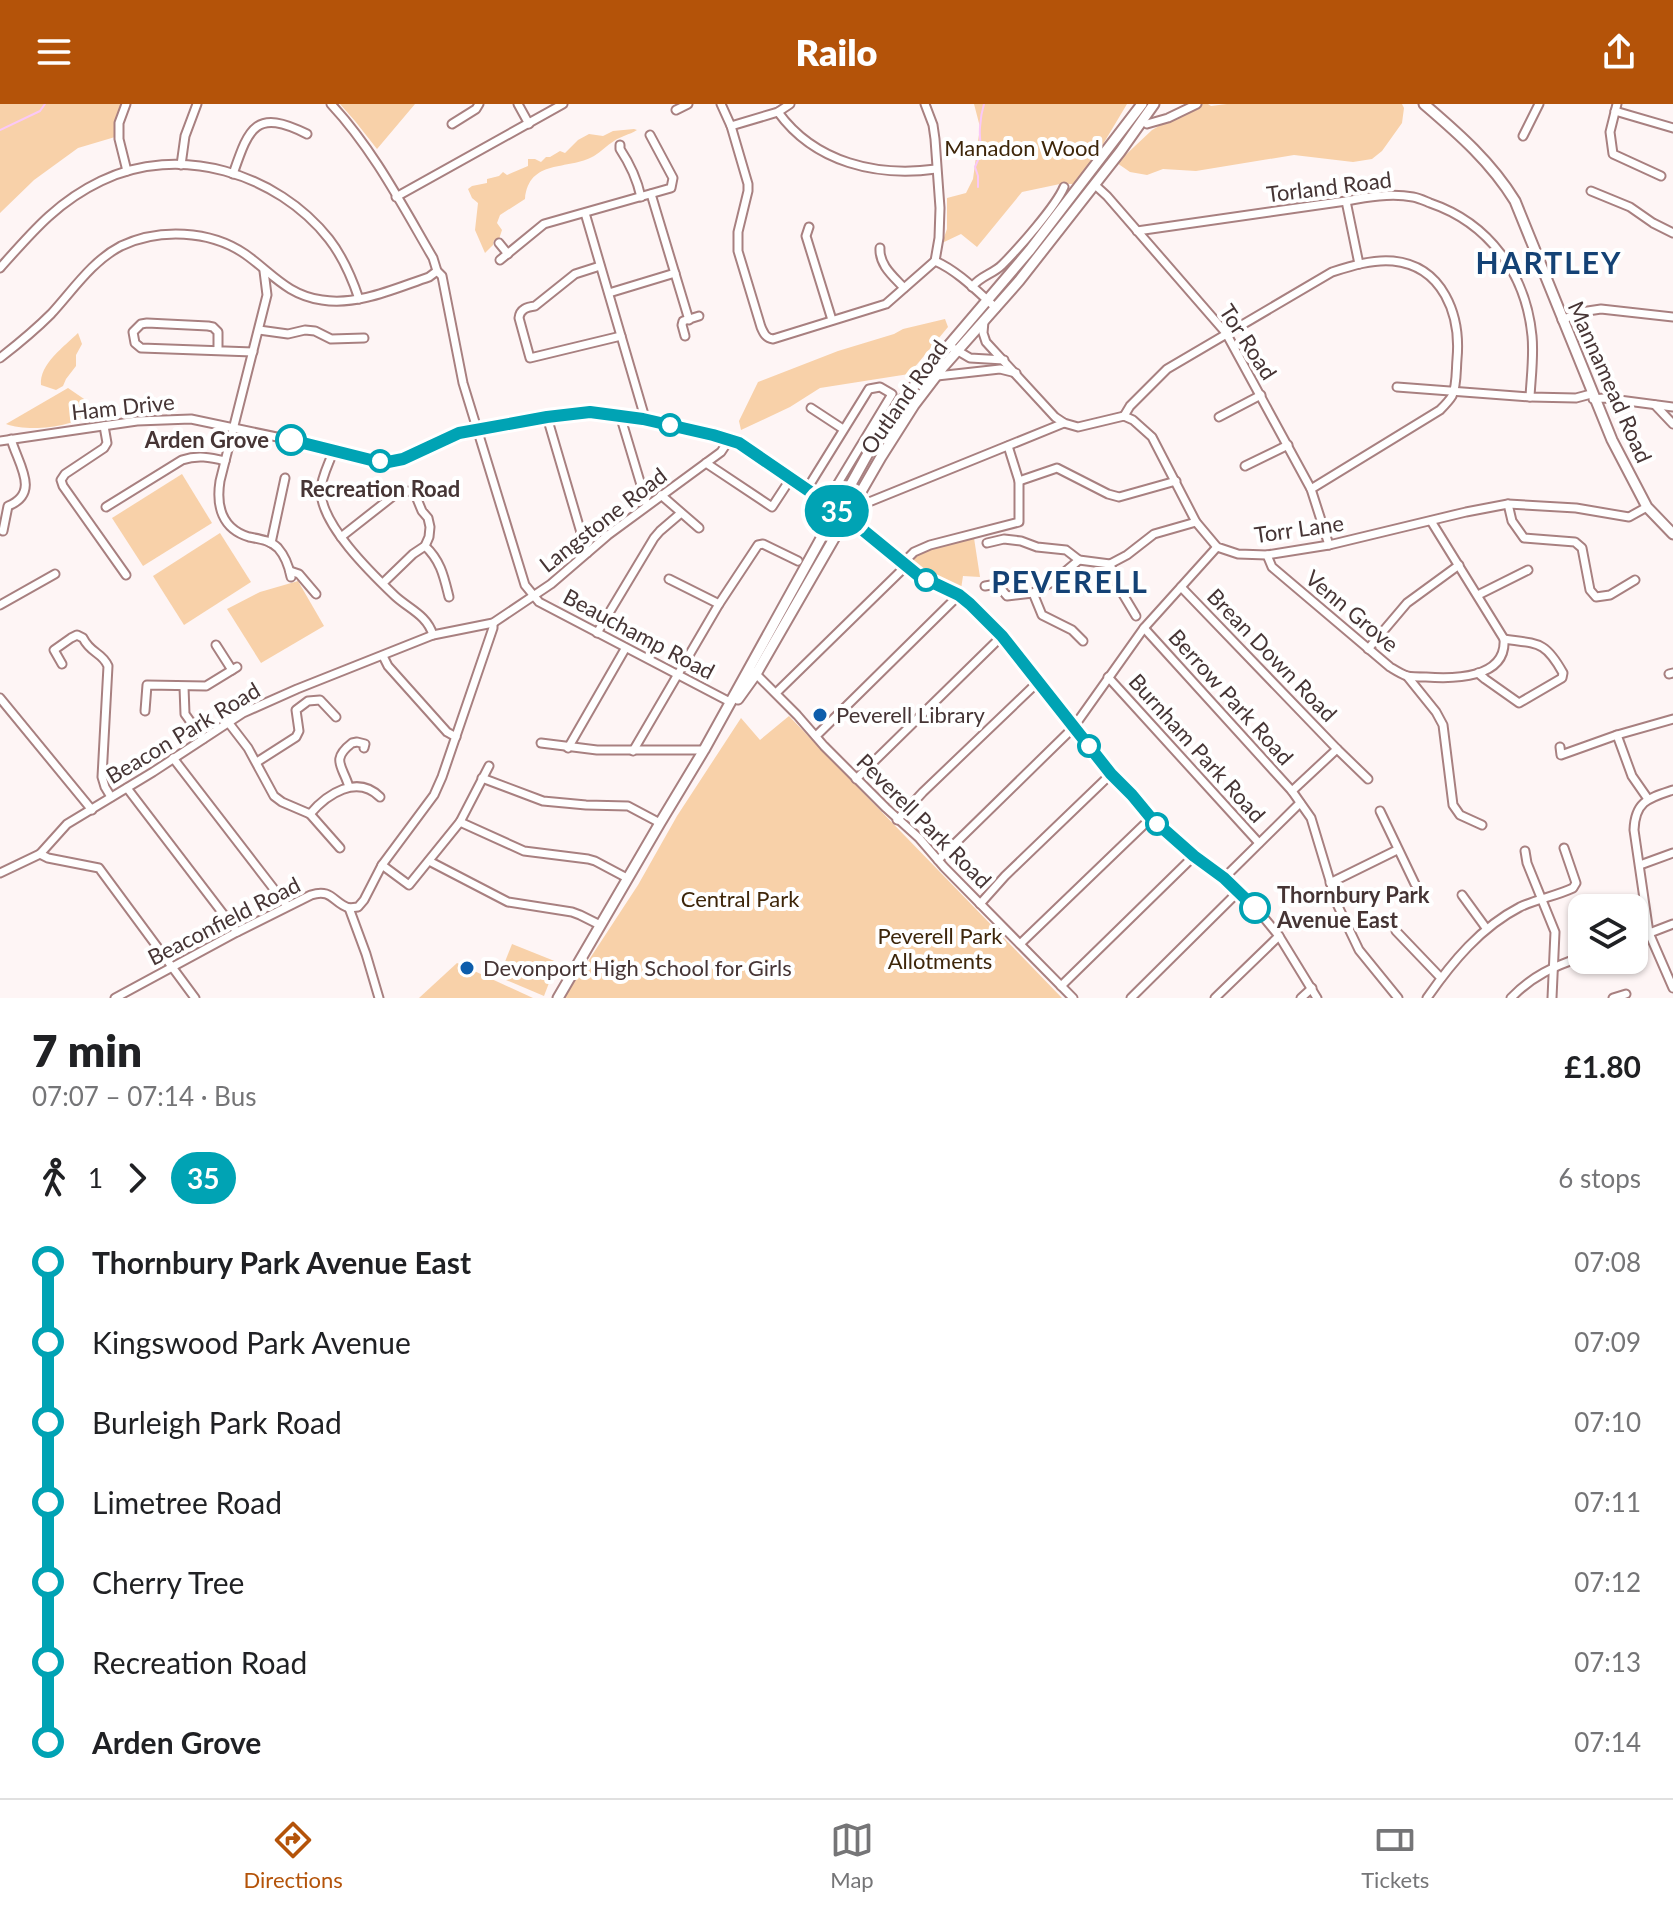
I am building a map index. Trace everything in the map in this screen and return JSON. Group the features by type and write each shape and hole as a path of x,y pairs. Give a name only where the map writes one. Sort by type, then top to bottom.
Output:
{"main road":[{"path":"1108,149 1135,104"},
{"name":"Outland Road","path":"713,733 914,405 987,300 1030,250 1142,104"},
{"name":"Outland Road","path":"558,998 730,702 753,671 871,448 903,399 996,308 1095,185 1154,104"},
{"path":"1120,152 1162,104"},
{"name":"Mannamead Road","path":"1424,104 1487,161 1515,201 1612,440 1647,507 1673,534"},
{"name":"Mannamead Road","path":"1431,104 1445,121"}],"street":[{"path":"126,104 119,123 119,139 127,171"},
{"path":"181,165 185,136 197,104"},
{"path":"331,104 363,141 442,276 463,383 525,585 533,596"},
{"path":"452,124 479,104"},
{"path":"518,104 529,124"},
{"path":"396,197 563,104"},
{"path":"676,110 688,104"},
{"path":"721,104 731,126 748,184 738,232 738,251 764,334 773,339 886,304 935,261 940,217 935,139 925,104"},
{"path":"731,126 778,112 790,104"},
{"path":"1171,104 1179,113"},
{"path":"1147,124 1197,104"},
{"path":"1523,136 1539,104"},
{"path":"1661,176 1613,154 1610,132 1616,108 1673,128"},
{"path":"778,112 804,140 844,162 889,172 936,169"},
{"path":"233,174 245,140 260,124 279,123 303,129"},
{"path":"500,260 544,224 671,188 673,178 650,135"},
{"path":"620,145 636,178 641,197"},
{"path":"0,268 26,237 62,204 103,180 127,171 160,165 201,166 267,186 293,203 330,240 359,299"},
{"name":"Tor Road","path":"1095,185 1226,333 1311,489 1329,545"},
{"path":"972,287 981,277 1001,266 1064,187"},
{"path":"651,194 689,320"},
{"path":"1595,195 1630,207 1673,233"},
{"name":"Torland Road","path":"1137,231 1374,196 1413,197 1454,212 1485,234 1508,262 1526,305 1532,336 1530,397"},
{"path":"1346,201 1359,264"},
{"path":"585,213 643,419"},
{"path":"809,227 806,236 832,320"},
{"path":"0,358 34,331 98,262 126,244 159,235 179,234 221,241 246,255 295,293 326,301 359,299 429,277 437,271"},
{"path":"499,243 508,254"},
{"path":"880,248 882,263 904,288"},
{"path":"935,261 996,308"},
{"path":"1124,416 1167,369 1332,272 1359,264 1390,261 1407,264 1430,276 1441,289 1455,316 1458,348 1454,391 1440,410 1311,489"},
{"path":"600,266 575,274 535,306 521,312 519,318 530,358 621,336"},
{"path":"264,271 267,295 225,461 218,501 224,520 237,533 277,547 290,574 299,574 316,594"},
{"path":"609,293 675,273"},
{"path":"267,295 285,286"},
{"path":"1562,320 1581,312 1601,309 1673,317"},
{"path":"685,336 683,321 699,316"},
{"path":"938,860 1073,728 1144,628 1217,547 1196,522 1152,437 1124,416 1078,427 1055,417 986,342 984,321"},
{"path":"218,350 218,332 213,327 147,323 141,324 133,332 135,343 141,348 253,352"},
{"path":"259,330 288,334 315,331 331,339 364,338"},
{"path":"953,348 970,358 1004,360"},
{"path":"935,377 1000,369 1016,374"},
{"path":"807,489 869,389 880,387 892,394 826,503"},
{"path":"1397,387 1530,397 1592,397 1673,407"},
{"path":"1219,417 1261,395"},
{"path":"1655,404 1673,424"},
{"path":"811,408 843,429"},
{"name":"Ham Drive","path":"0,441 161,419 191,419 388,462 403,459 459,433 590,412 643,419 739,443 847,517 919,576 959,595 1002,636 1073,728 1151,818 1239,891 1279,936 1317,998"},
{"path":"620,415 647,505"},
{"path":"547,417 587,553"},
{"path":"869,502 1064,423"},
{"path":"104,426 107,443 104,448 65,474 61,480 126,575"},
{"path":"3,531 8,506 26,492 26,483 11,439"},
{"name":"Langstone Road","path":"493,623 551,584 608,535 721,452 729,440"},
{"path":"1245,466 1288,445"},
{"path":"776,693 914,552 1019,522 1019,481 1008,446"},
{"path":"334,449 321,486 327,515 369,570 423,618 433,635"},
{"path":"106,507 182,460 209,457 225,461"},
{"path":"706,463 772,507 791,478"},
{"path":"1019,481 1057,468 1119,497 1176,481"},
{"path":"271,543 285,478"},
{"path":"875,489 882,497"},
{"path":"341,537 397,493 410,491 415,494 428,518 429,537 425,546 383,583"},
{"path":"661,495 699,528"},
{"path":"1508,504 1512,521 1524,538 1575,542 1582,548 1590,590 1596,597 1610,595 1635,580"},
{"name":"Torr Lane","path":"1217,547 1238,554 1267,555 1329,545 1508,504 1576,508 1629,517 1647,507"},
{"path":"597,633 654,538 681,513"},
{"path":"1431,521 1504,639 1505,649 1499,661 1478,673 1519,703 1562,678 1563,673 1553,655 1542,646 1504,639"},
{"path":"987,543 1004,539 1021,541 1037,547 1066,550 1079,560 1110,564 1154,534 1196,522"},
{"path":"633,751 719,604 758,545 763,544 798,561"},
{"path":"425,546 436,556 442,568 449,597"},
{"name":"Venn Grove","path":"1267,555 1272,567 1390,667 1407,676 1452,679 1478,673"},
{"path":"985,586 997,584 1007,596 1033,593 1054,581 1079,560"},
{"path":"110,568 118,562"},
{"path":"1110,564 1118,586 1136,616"},
{"path":"1368,649 1407,603 1459,565"},
{"path":"1478,595 1528,570"},
{"path":"0,605 55,574"},
{"path":"669,579 719,604"},
{"name":"Brean Down Road","path":"1181,587 1368,779"},
{"path":"1033,593 1042,615 1072,630 1083,641"},
{"path":"816,736 959,595"},
{"name":"Beauchamp Road","path":"533,596 625,649 730,702"},
{"path":"379,998 349,908 358,907 364,900 382,865 434,795 493,623"},
{"name":"Beacon Park Road","path":"0,873 40,854 67,824 257,706 433,635 493,623"},
{"name":"Berrow Park Road","path":"1144,628 1292,791 1311,818 1337,904 1359,950 1398,998"},
{"path":"44,655 77,635 83,638 92,652 105,659 108,666 102,777 111,797"},
{"path":"856,779 1002,636"},
{"path":"145,711 147,685 206,686 234,668 216,645"},
{"path":"568,748 625,649"},
{"path":"54,650 62,664"},
{"path":"383,656 388,666 434,718 456,737"},
{"name":"Peverell Park Road","path":"753,671 1073,998"},
{"path":"1407,676 1443,725 1453,805 1460,815 1482,825"},
{"name":"Burnham Park Road","path":"1108,677 1259,843"},
{"path":"897,820 1039,681"},
{"path":"184,687 185,714 203,739"},
{"path":"0,698 92,810"},
{"path":"257,762 296,737 299,731 296,710 306,702 322,701 336,717"},
{"path":"1561,755 1673,719"},
{"path":"228,722 257,762 274,796 310,814 340,848"},
{"path":"1617,735 1632,776 1648,799"},
{"path":"349,787 339,767 342,752 352,743 362,742 364,748"},
{"path":"541,743 568,748 633,751 704,750"},
{"path":"1292,791 1337,749"},
{"path":"173,758 287,906"},
{"path":"382,865 409,885 460,822 489,766"},
{"path":"980,904 1111,774"},
{"path":"482,778 543,801 628,806 660,823"},
{"path":"310,814 333,795 349,787 370,789 380,797"},
{"path":"127,788 237,932"},
{"path":"1673,790 1642,803 1635,818 1634,830 1649,933 1673,988"},
{"path":"1224,878 1300,803"},
{"path":"1380,811 1415,884"},
{"path":"1020,944 1151,818"},
{"path":"460,822 524,851 588,859 627,878"},
{"path":"1427,998 1486,928 1520,907 1573,888 1576,883 1564,848"},
{"path":"1330,883 1397,850"},
{"path":"1525,851 1555,932 1552,998"},
{"path":"1640,865 1673,853"},
{"path":"40,854 99,868 195,998"},
{"path":"1061,986 1194,856"},
{"path":"429,861 508,902 572,912 600,925"},
{"path":"1131,998 1239,891"},
{"name":"Beaconfield Road","path":"115,998 311,895 325,892 340,905 349,908"},
{"path":"1462,895 1486,928"},
{"path":"1649,933 1673,924"},
{"path":"1396,931 1441,978"},
{"path":"1215,998 1279,936"},
{"path":"1511,998 1554,966 1568,962"},
{"path":"1301,998 1312,988"},
{"path":"1613,998 1626,994"}],"green space":[{"path":"0,104 122,104 115,122 115,137 78,148 34,180 0,213"},
{"path":"340,104 415,104 377,149"},
{"name":"Manadon Wood","path":"974,104 1127,104 1076,184 1022,192 977,247 961,234 942,243 947,229 947,198 966,193 973,179 980,127"},
{"path":"1186,104 1402,104 1404,108 1402,123 1382,151 1372,159 1353,162 1294,155 1196,171 1163,169 1147,175 1130,172 1117,163 1152,130 1176,116"},
{"path":"637,130 617,139 594,156 542,171 534,177 525,199 500,215 497,223 502,230 499,239 494,240 485,253 475,230 478,203 468,189 487,183 487,179 503,172 507,175 528,166 528,159 541,162 560,151 565,153 589,134 603,136 613,131"},
{"path":"945,319 948,327 909,374 820,388 790,407 741,430 739,421 758,382 903,329"},
{"path":"78,333 82,344 76,355 76,366 63,386 56,390 41,385 41,377 48,363"},
{"path":"68,388 87,401 91,412 73,422 50,427 26,428 6,424"},
{"path":"182,474 212,523 143,566 112,518"},
{"path":"220,533 251,582 184,625 153,576"},
{"path":"974,538 980,577 963,576 961,589 927,573 914,563 913,557 928,550"},
{"path":"298,581 324,626 261,663 227,609 260,592"},
{"name":"Central Park","path":"789,716 1062,998 564,998 741,718 760,740"},
{"path":"512,944 557,962 544,996 499,977"},
{"path":"457,963 533,998 419,998"}],"waterway":[{"path":"0,130 40,111 45,104"},
{"path":"978,187 975,167 982,151 980,127 984,104"}],"bus line":[{"name":"35","path":"291,440 388,462 403,459 459,433 590,412 643,419 739,443 847,517 919,576 959,595 970,604 1002,636 1073,728 1151,818 1255,908"}],"place":[{"name":"Arden Grove","path":"291,440"},
{"name":"Recreation Road","path":"380,461"},
{"name":"Peverell Library","path":"820,715"},
{"name":"Thornbury Park Avenue East","path":"1255,908"},
{"name":"Devonport High School for Girls","path":"467,968"}],"district":[{"name":"HARTLEY","path":"1549,264"},
{"name":"PEVERELL","path":"1070,583"}],"park label":[{"name":"Peverell Park Allotments","path":"940,948"}]}
